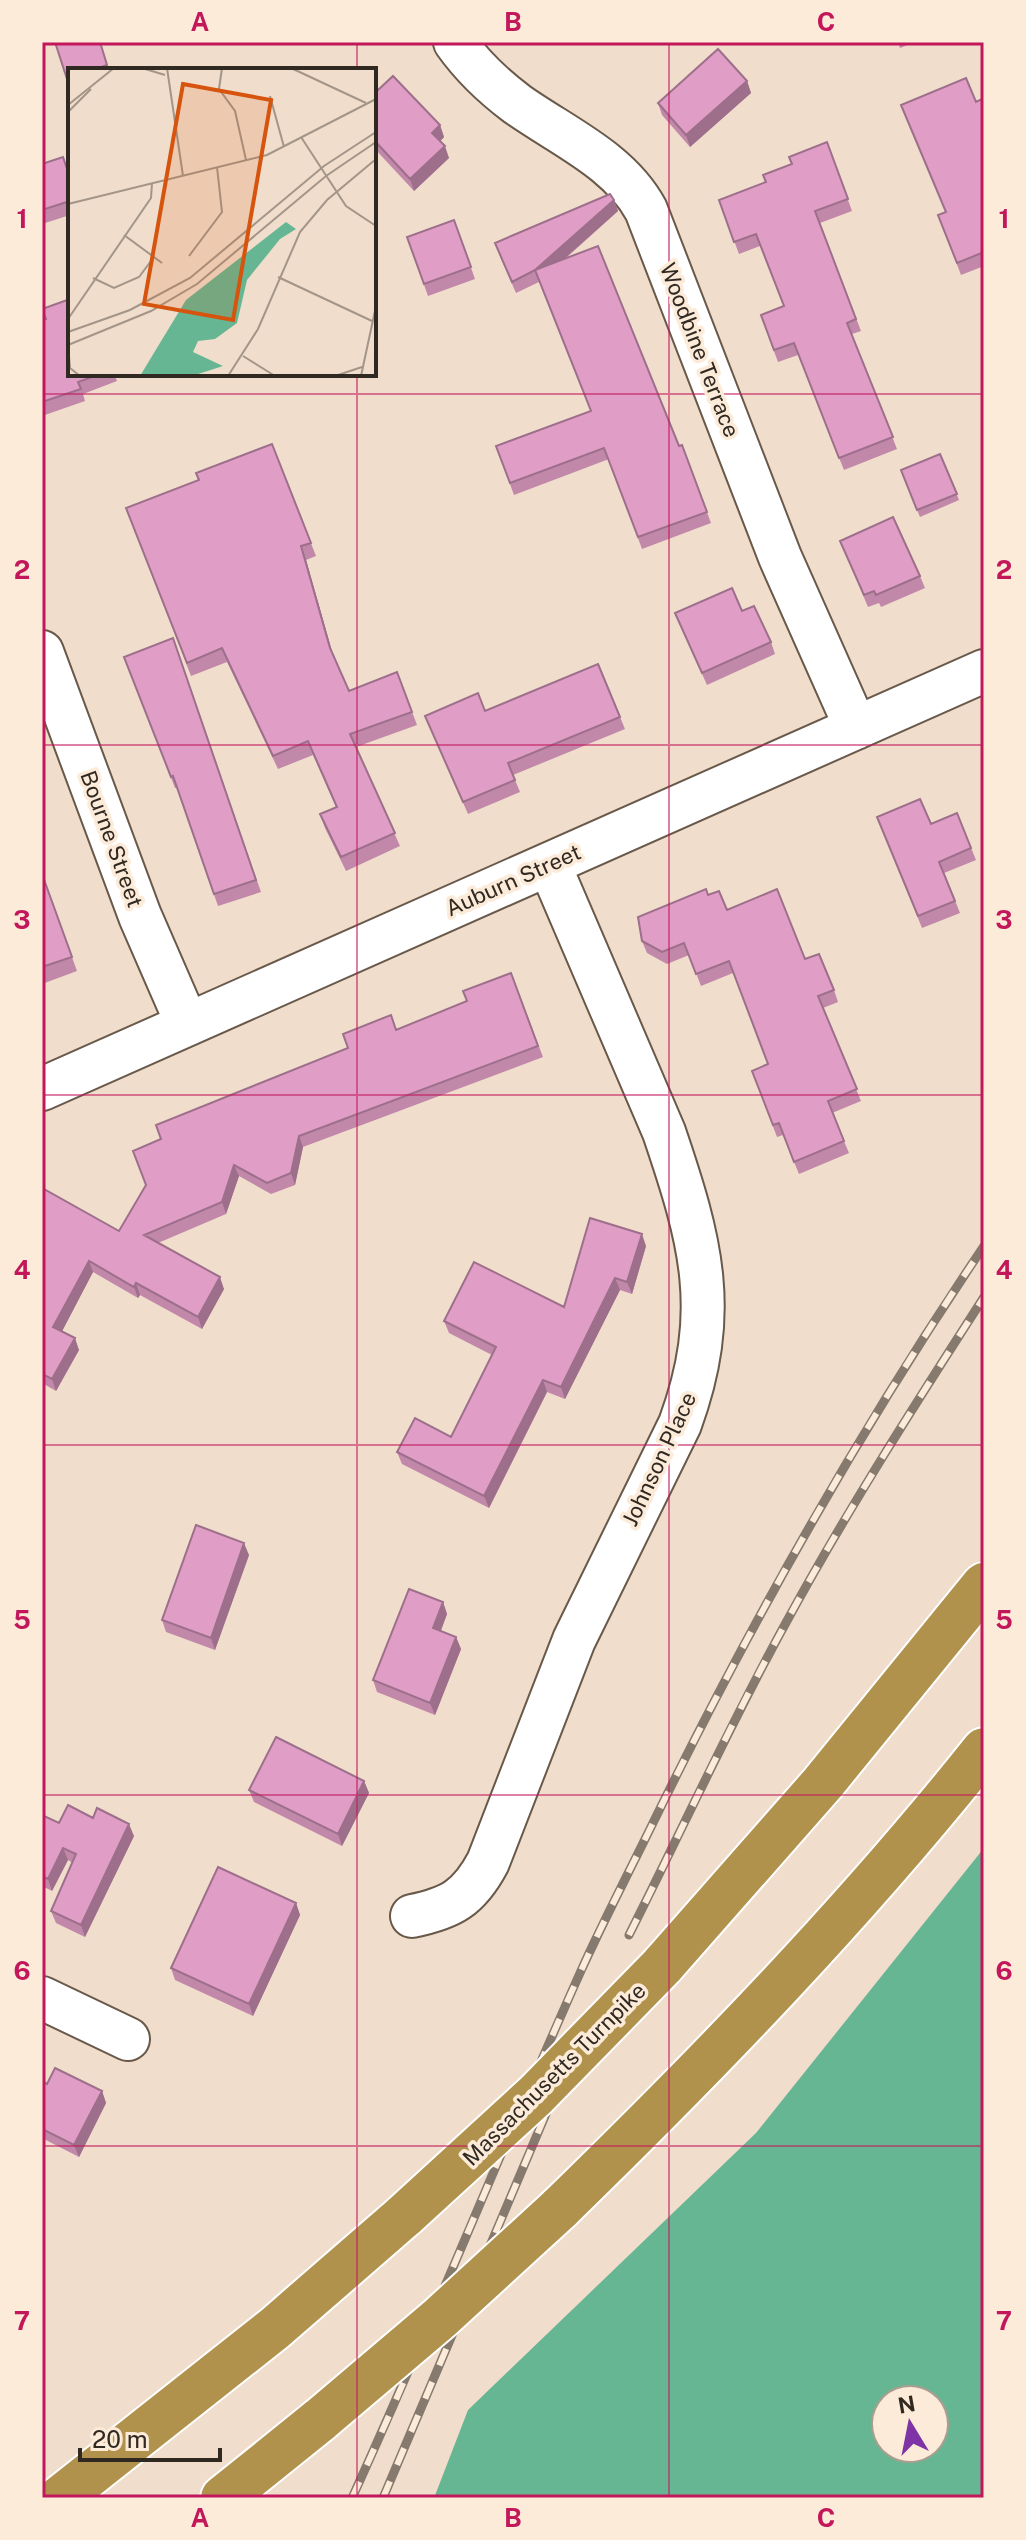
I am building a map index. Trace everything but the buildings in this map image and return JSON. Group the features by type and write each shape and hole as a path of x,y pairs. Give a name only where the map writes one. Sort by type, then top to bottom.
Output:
{"highway":[{"name":"Massachusetts Turnpike","path":"60,2498 275,2328 536,2095 662,1966 823,1783 984,1585"},
{"path":"223,2498 440,2318 559,2209 687,2084 796,1968 984,1750"}],"street":[{"name":"Woodbine Terrace","path":"455,42 492,85 609,166 636,192 646,210 794,591 856,728"},
{"name":"Bourne Street","path":"42,652 140,916 187,1024"},
{"name":"Auburn Street","path":"42,1089 984,671"},
{"name":"Johnson Place","path":"412,1916 449,1905 466,1894 488,1862 574,1640 680,1424 700,1357 703,1311 699,1251 678,1172 664,1132 549,864"},
{"path":"42,1998 128,2039"}],"green space":[{"path":"984,1848 984,2498 434,2498 468,2410 756,2133"}],"railway":[{"path":"352,2498 580,1973 688,1752 807,1530 893,1387 984,1246"},
{"path":"629,1935 788,1619 858,1497 984,1297"},
{"path":"383,2498 576,2043"}]}
